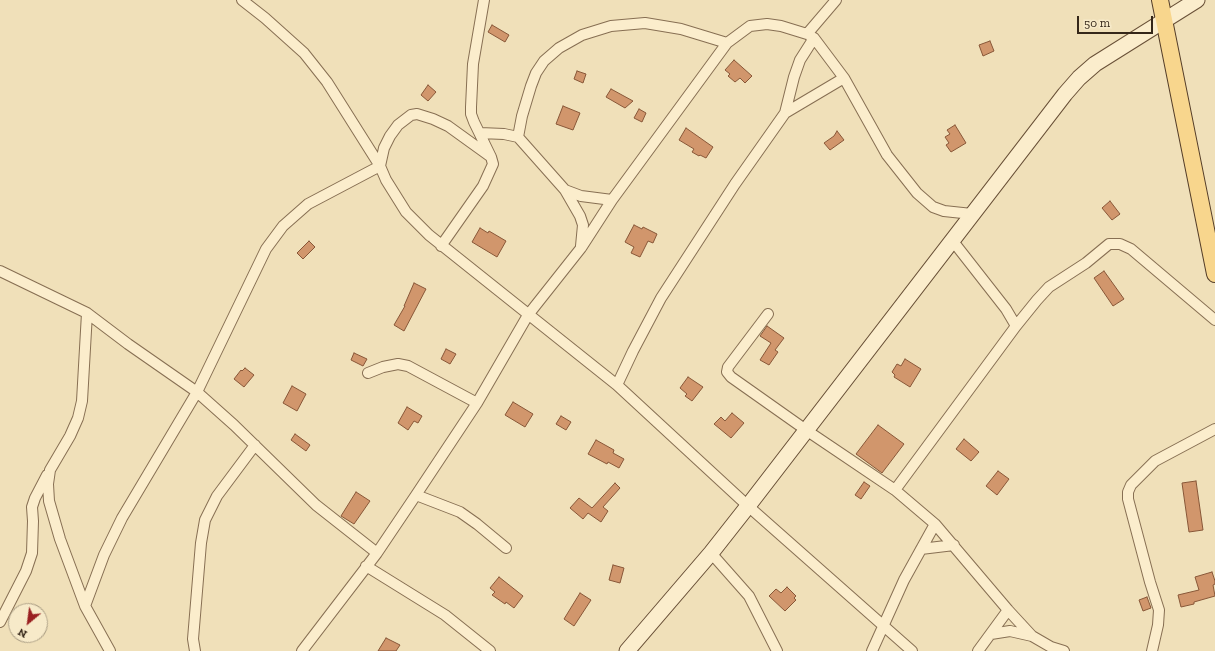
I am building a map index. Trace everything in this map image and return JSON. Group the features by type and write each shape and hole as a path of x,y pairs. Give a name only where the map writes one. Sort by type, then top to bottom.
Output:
{"main road":[{"path":"1160,0 1215,274"}],"street":[{"path":"242,0 265,18 304,53 327,82 380,166 386,180 406,212 441,246 617,385 748,506 912,651"},
{"path":"441,246 483,186 492,164 491,157 471,114 470,107 473,64 484,0"},
{"path":"617,385 632,350 661,298 735,184 785,113 800,60 811,36 836,0"},
{"path":"627,651 748,506 972,214 1079,78 1095,64 1197,0"},
{"path":"518,137 522,116 536,73 544,61 559,48 582,35 611,26 645,23 681,30 727,43"},
{"path":"302,651 377,553 477,403 528,315 581,248 612,200 727,43 750,26 767,24 781,26 811,36 844,78 886,155 917,193 933,207 944,211 972,214"},
{"path":"785,113 844,78"},
{"path":"85,606 104,555 122,518 197,392 266,249 283,226 308,204 380,166 384,148 390,136 398,126 411,115 417,114 448,126 491,157"},
{"path":"480,133 504,134 518,137 566,190 580,216 583,225 581,248"},
{"path":"566,190 581,196 612,200"},
{"path":"952,240 1001,303 1016,326"},
{"path":"895,490 1016,326 1049,287 1086,263 1109,244 1120,244 1131,249 1215,320"},
{"path":"0,271 87,313 128,344 197,392 255,445 316,505 377,553"},
{"path":"0,622 26,571 32,553 32,507 35,498 70,436 79,412 82,393 87,313"},
{"path":"768,314 732,362 727,372 731,377 895,490 935,524 1032,636 1052,649 1064,651"},
{"path":"368,373 382,367 398,364 408,366 477,403"},
{"path":"1152,651 1158,625 1159,610 1128,499 1128,492 1131,485 1155,461 1215,429"},
{"path":"195,651 193,639 201,543 206,520 218,496 255,445"},
{"path":"50,470 48,484 49,501 60,539 85,606 107,649"},
{"path":"416,495 460,512 506,548"},
{"path":"872,651 904,580 935,524"},
{"path":"921,549 954,545"},
{"path":"710,553 749,596 777,651"},
{"path":"366,566 445,615 484,649"},
{"path":"978,651 1008,610"},
{"path":"990,634 1010,631 1032,636"}],"building":[{"path":"492,25 509,35 505,42 488,32"},
{"path":"990,41 994,51 983,56 979,45"},
{"path":"734,60 752,76 745,83 740,78 735,82 728,76 730,74 725,70"},
{"path":"577,71 586,74 583,83 574,79"},
{"path":"428,85 436,92 428,101 421,95"},
{"path":"611,89 633,101 625,108 606,97"},
{"path":"563,106 580,113 573,130 556,124"},
{"path":"639,109 646,113 642,122 634,118"},
{"path":"955,125 966,143 951,152 946,145 949,143 945,137 950,134 947,130"},
{"path":"686,128 713,147 706,158 692,152 694,149 679,140"},
{"path":"837,131 844,140 830,150 824,143 834,136"},
{"path":"1110,201 1120,214 1112,220 1102,208"},
{"path":"634,225 642,229 643,227 657,234 653,243 648,241 640,257 631,253 634,247 625,242"},
{"path":"480,228 488,233 489,231 506,241 497,257 472,242"},
{"path":"309,241 315,247 303,259 297,253"},
{"path":"1104,271 1124,299 1113,306 1094,278"},
{"path":"414,283 426,289 404,331 394,325 405,306"},
{"path":"767,326 784,338 775,350 778,352 769,365 760,360 771,343 760,336"},
{"path":"446,349 456,354 450,364 441,359"},
{"path":"354,353 367,359 363,366 351,360"},
{"path":"905,359 921,369 910,387 894,377 895,375 892,372 897,364 901,366"},
{"path":"245,368 254,375 244,387 234,379 241,370 242,371"},
{"path":"688,377 703,387 692,401 685,396 687,394 680,388"},
{"path":"292,386 306,394 297,411 283,403"},
{"path":"513,402 533,414 525,427 505,415"},
{"path":"407,407 422,416 418,423 414,421 408,430 398,423"},
{"path":"732,413 744,423 731,438 714,424 721,417 725,421"},
{"path":"561,416 571,422 566,430 556,424"},
{"path":"878,425 904,444 882,473 856,454"},
{"path":"295,434 310,445 306,451 291,440"},
{"path":"964,439 979,452 971,461 956,449"},
{"path":"596,440 614,450 613,453 624,459 619,468 608,462 607,464 588,454"},
{"path":"998,471 1009,479 997,495 986,486"},
{"path":"1196,481 1203,530 1189,532 1182,483"},
{"path":"864,482 870,486 861,499 855,495"},
{"path":"615,483 620,488 603,507 608,511 601,522 588,513 583,519 570,508 579,498 592,508"},
{"path":"356,492 370,501 354,524 341,516"},
{"path":"613,565 624,568 620,583 609,580"},
{"path":"1212,572 1215,581 1215,584 1213,585 1215,596 1181,607 1178,595 1199,590 1195,577"},
{"path":"499,577 523,596 514,608 492,595 495,592 490,588"},
{"path":"787,587 796,596 794,598 796,600 785,611 769,596 776,589 781,593"},
{"path":"580,593 591,600 574,626 564,619"},
{"path":"1147,597 1151,608 1143,611 1139,600"},
{"path":"386,638 400,645 396,651 378,651"}]}
